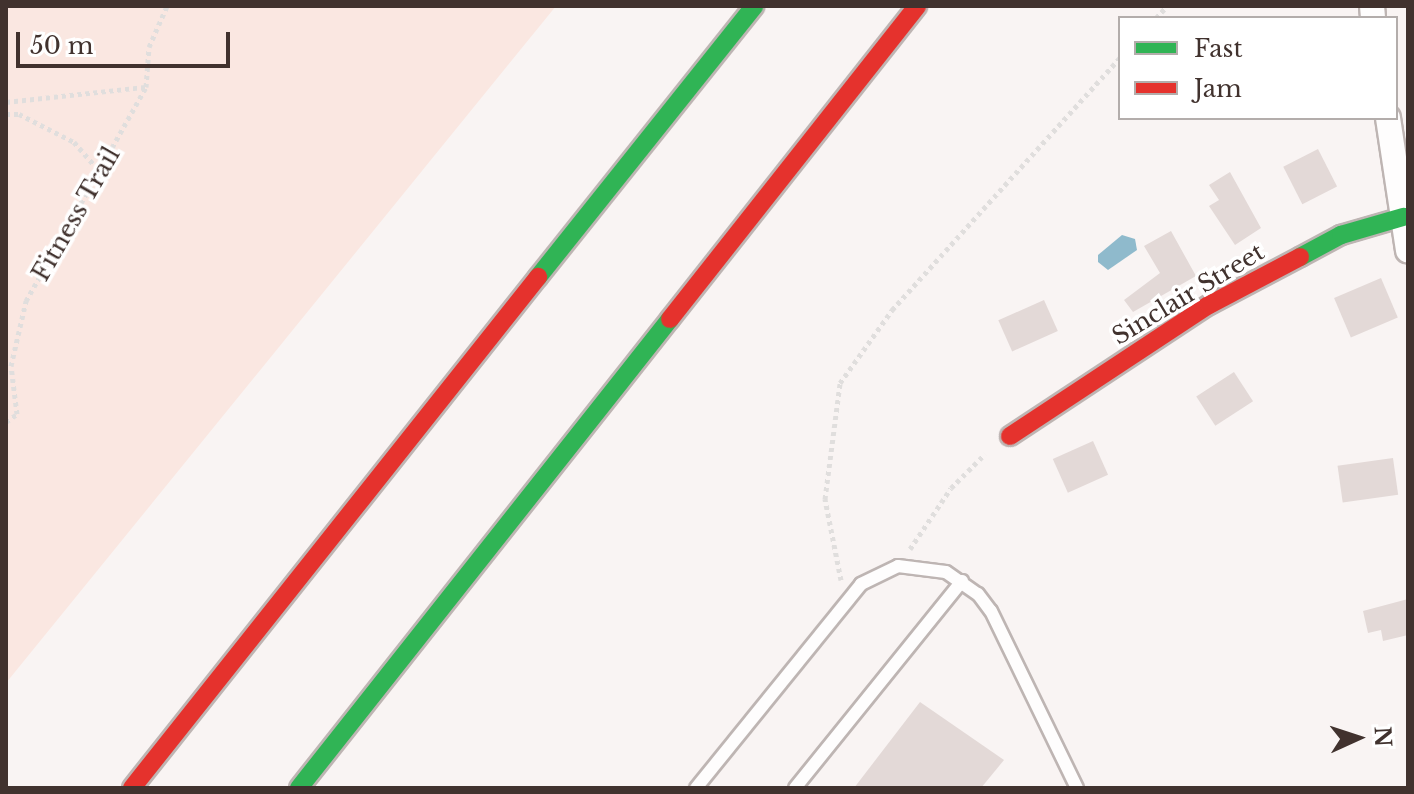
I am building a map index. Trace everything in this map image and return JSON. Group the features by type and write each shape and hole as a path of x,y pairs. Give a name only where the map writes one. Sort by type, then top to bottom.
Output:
{"main road":[{"path":"132,788 754,6"},
{"path":"299,788 917,6"},
{"name":"Sinclair Street","path":"1010,436 1232,292 1341,235 1403,217"}],"street":[{"path":"1388,120 1408,251"}],"lane":[{"path":"696,788 845,601 877,572 898,566 924,567 962,581 991,611 1077,788"},
{"path":"795,788 962,581"}],"path":[{"name":"Fitness Trail","path":"6,422 17,414 11,366 26,301 101,173 146,87 149,47 167,6"},
{"path":"845,601 825,499 840,383 892,310 1118,60"},
{"path":"6,102 146,87"},
{"path":"6,114 19,114 74,142 101,173"},
{"path":"898,566 951,488 978,459"}],"shaded area":[{"path":"6,6 556,6 6,683"}],"water":[{"path":"1122,235 1135,239 1137,250 1108,270 1098,262 1098,255"}],"building":[{"path":"1318,149 1337,186 1302,204 1283,167"},
{"path":"1230,172 1261,228 1235,245 1209,206 1219,200 1209,185"},
{"path":"1171,231 1196,276 1133,312 1124,300 1160,273 1144,246"},
{"path":"1381,278 1398,318 1351,338 1334,298"},
{"path":"1044,300 1058,331 1012,351 998,320"},
{"path":"1234,372 1253,401 1215,426 1196,397"},
{"path":"1093,441 1108,475 1068,493 1053,459"},
{"path":"1393,458 1398,495 1343,502 1338,466"},
{"path":"1408,599 1408,635 1383,641 1381,630 1368,633 1363,611"},
{"path":"920,702 1004,760 981,788 854,788"}],"traffic: fast":[{"path":"538,277 754,6"},
{"path":"1300,257 1341,235 1403,217"},
{"path":"299,788 670,319"}],"traffic: jam":[{"path":"670,319 917,6"},
{"path":"1010,436 1209,305 1300,257"},
{"path":"132,788 538,277"}]}
